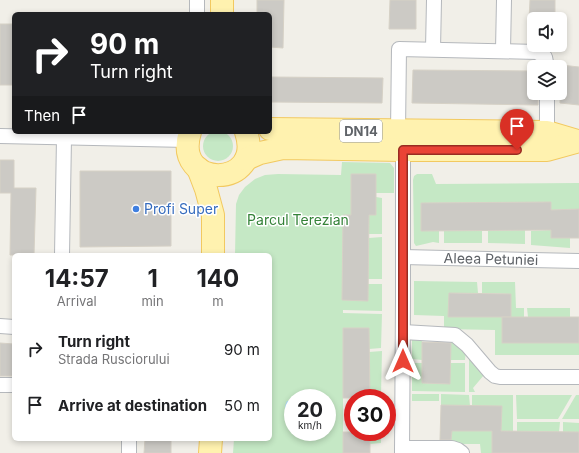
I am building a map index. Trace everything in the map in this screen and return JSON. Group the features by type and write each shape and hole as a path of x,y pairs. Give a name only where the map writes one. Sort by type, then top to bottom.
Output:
{"main road":[{"path":"222,0 222,12"},
{"name":"DN14","path":"272,129 401,141 547,132 578,141"},
{"path":"213,215 223,187 240,165 249,150 249,140 247,134"},
{"path":"188,136 188,151 191,160 198,168 215,176 225,175 260,153 283,148 401,141 547,150 578,141"},
{"path":"198,168 206,189 213,215 213,253"},
{"path":"210,453 211,441"}],"street":[{"path":"197,0 197,12"},
{"path":"433,49 434,0"},
{"path":"503,50 504,0"},
{"path":"462,453 452,448 402,450 403,257 399,49 503,50 537,52 545,57 546,60"},
{"path":"547,100 547,132"},
{"path":"0,136 64,138 188,136"},
{"path":"62,253 64,138"},
{"name":"Aleea Petuniei","path":"403,257 579,260"},
{"path":"0,326 12,327"},
{"path":"403,332 455,335 467,345 494,376 579,377"},
{"path":"0,385 12,385"},
{"path":"129,441 129,453"}],"green space":[{"path":"209,134 227,134 232,140 232,152 229,157 224,160 212,160 207,157 204,152 204,140"},
{"name":"Parcul Terezian","path":"342,162 390,163 394,168 394,193 376,193 376,174 351,174 351,215 343,215 343,300 368,301 368,284 382,284 382,311 343,310 343,313 382,314 381,348 369,349 369,328 343,329 343,453 233,453 234,441 272,441 272,253 235,253 236,204 239,195 245,187 255,179 265,175 341,175"},
{"path":"417,174 432,174 436,184 579,183 579,209 551,210 550,202 421,203 421,231 439,231 439,243 433,242 416,246 414,243 413,180 414,176"},
{"path":"376,197 382,198 382,234 368,234 369,215 376,215"},
{"path":"525,230 525,244 488,243 488,231"},
{"path":"551,230 551,238 570,238 570,248 531,245 531,231"},
{"path":"444,231 482,231 482,243 444,243"},
{"path":"382,237 382,279 368,279 369,238"},
{"path":"414,281 477,282 478,293 449,293 449,317 502,317 502,343 579,343 579,355 495,355 495,330 444,329 444,316 414,315"},
{"path":"482,282 515,282 516,308 524,308 524,317 511,317 511,294 482,293"},
{"path":"527,308 570,308 570,317 528,317"},
{"path":"412,337 450,338 466,350 465,360 450,360 451,339 422,339 422,360 412,359"},
{"path":"382,351 381,389 370,389 369,352"},
{"path":"469,354 484,375 473,388 475,392 469,392"},
{"path":"412,363 422,363 422,383 450,384 450,363 465,363 465,392 412,391"},
{"path":"412,394 439,394 439,401 412,401"},
{"path":"441,394 469,395 470,406 441,405"},
{"path":"472,395 513,395 513,432 501,431 472,406"},
{"path":"516,395 572,395 558,419 517,419"},
{"path":"576,395 579,395 579,419 562,419"},
{"path":"517,422 560,422 559,432 517,432"},
{"path":"563,422 579,423 579,432 563,432"},
{"path":"440,431 492,431 492,453 481,453 480,444 440,444"},
{"path":"370,441 381,441 381,443 370,444"}],"building":[{"path":"257,0 284,0 283,48 272,47 272,12 257,12"},
{"path":"390,0 416,0 416,29 389,29"},
{"path":"530,0 555,0 555,12 529,12"},
{"path":"0,24 12,24 12,85 0,85"},
{"path":"567,66 579,67 579,105 560,103 560,100 567,100"},
{"path":"413,70 527,71 527,100 538,100 538,105 412,103"},
{"path":"272,77 383,78 382,103 272,102"},
{"path":"0,160 14,160 14,188 36,188 34,253 12,253 12,255 10,255 11,193 0,193"},
{"name":"Profi Super","path":"80,171 171,171 171,246 80,247"},
{"path":"351,174 376,174 376,215 369,215 368,301 342,300 343,215 351,215"},
{"path":"551,202 551,210 579,209 579,238 551,238 551,230 421,231 421,203"},
{"path":"449,293 511,294 511,317 448,317"},
{"path":"502,317 579,317 579,343 502,343"},
{"path":"343,328 369,328 370,389 344,389 343,398"},
{"path":"422,342 451,343 450,384 422,383"},
{"path":"0,343 12,344 12,376 0,376"},
{"path":"441,405 502,406 501,431 579,432 579,453 492,453 492,431 452,431 451,440 440,440"},
{"path":"343,432 344,441 370,441 370,453 343,453"},
{"path":"145,441 171,441 171,453 144,453"}],"place":[{"name":"Profi Super","path":"136,209"}],"route":[{"path":"403,361 403,150 517,150"}]}
